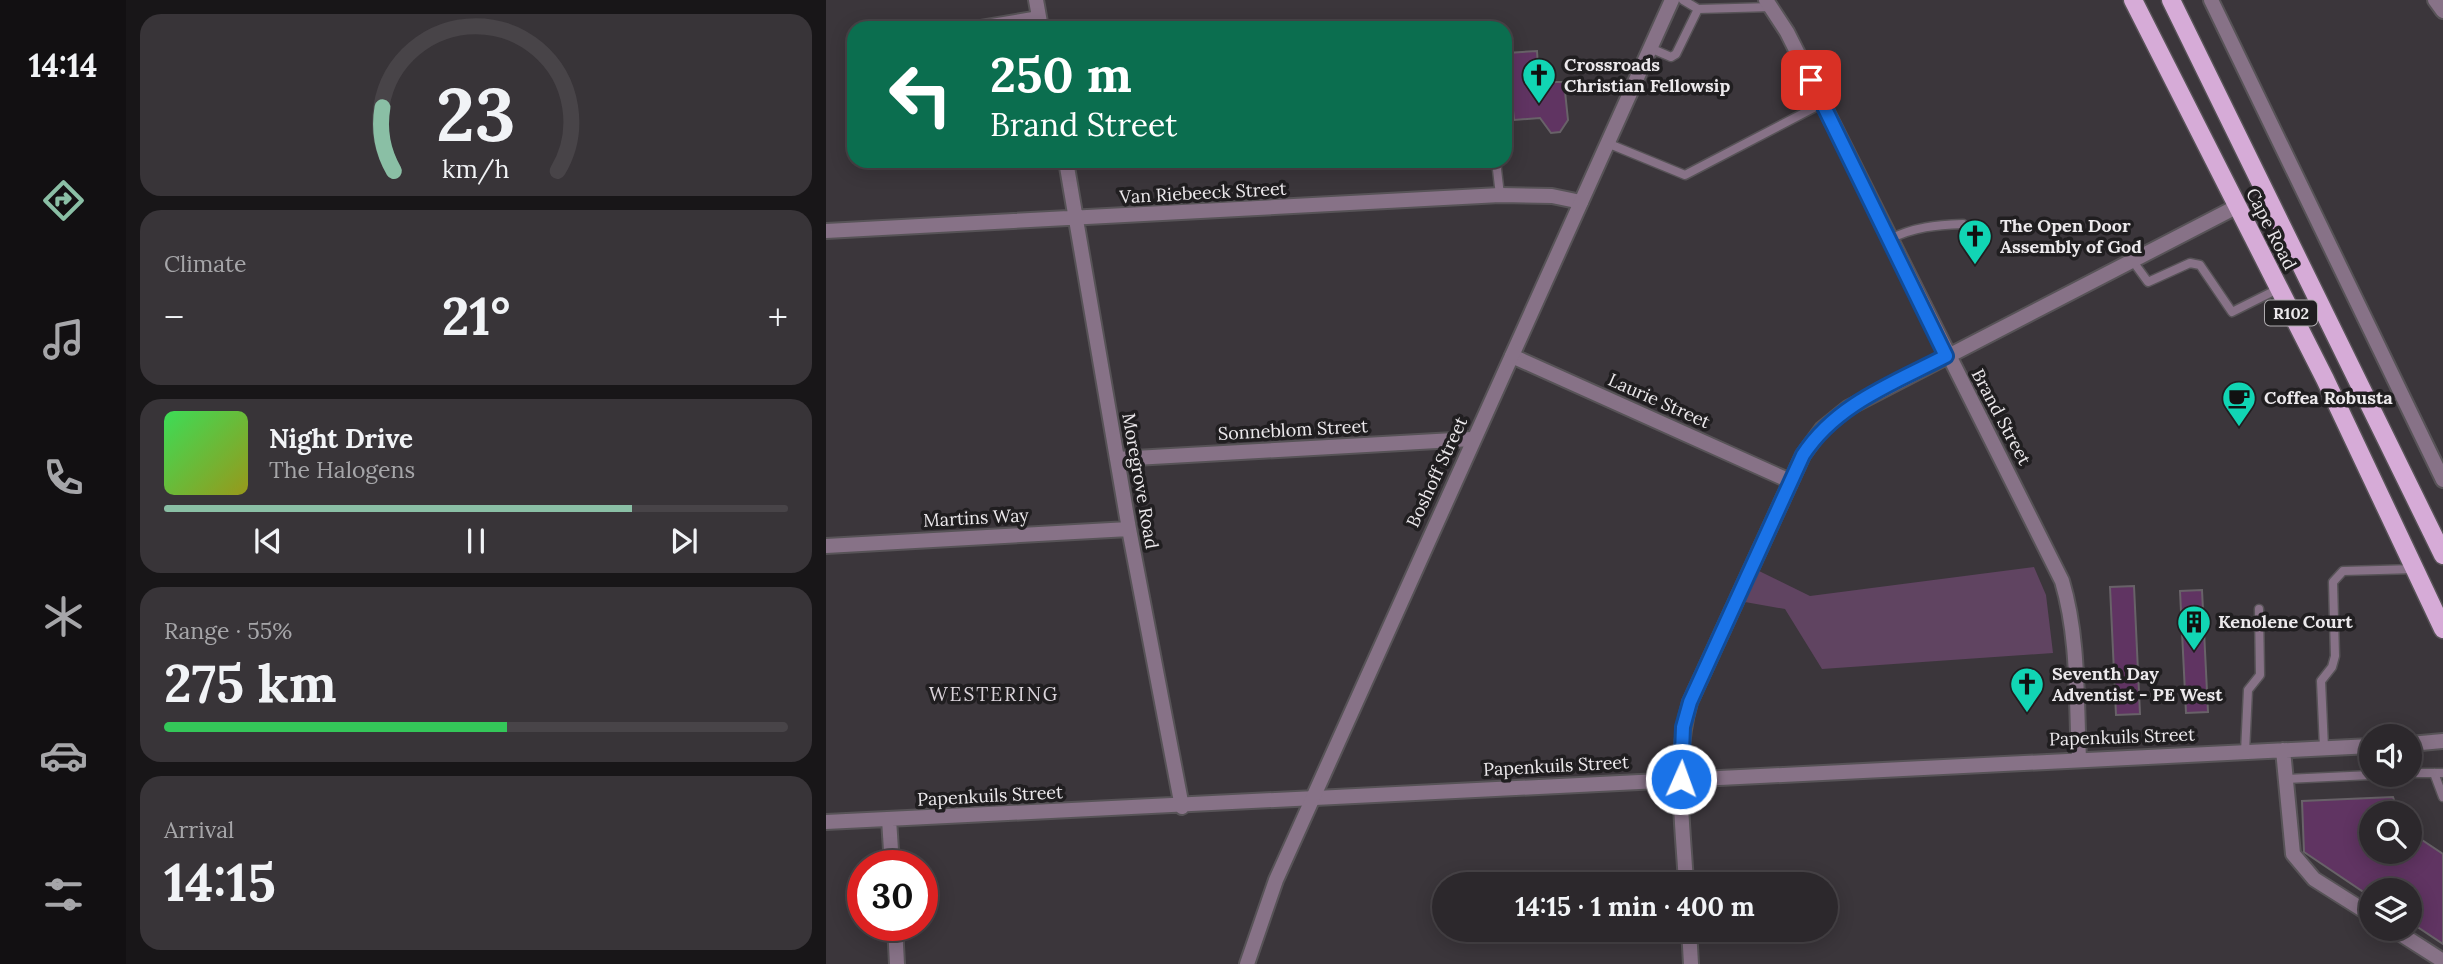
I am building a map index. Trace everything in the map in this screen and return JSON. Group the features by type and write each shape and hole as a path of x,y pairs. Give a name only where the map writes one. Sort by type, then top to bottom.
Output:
{"main road":[{"name":"Cape Road","path":"2133,0 2416,569 2443,629"},
{"name":"Cape Road","path":"2171,0 2443,555"}],"street":[{"path":"1036,0 1040,21"},
{"name":"Boshoff Street","path":"1247,964 1276,880 1312,798 1672,0"},
{"path":"2210,0 2443,480"},
{"path":"2435,0 2443,11"},
{"name":"Brand Street","path":"1769,3 1823,103 1946,356 2005,465 2062,581 2069,606 2074,643 2079,758"},
{"name":"Moregrove Road","path":"1067,168 1129,529 1182,807"},
{"name":"Van Riebeeck Street","path":"826,231 1077,220 1500,195 1552,196 1581,202"},
{"path":"1685,872 1681,779 1683,727 1690,702 1790,481 1814,438 1835,417 1946,356 2236,207"},
{"name":"Laurie Street","path":"1512,356 1790,481"},
{"name":"Sonneblom Street","path":"1117,458 1472,439"},
{"name":"Martins Way","path":"826,546 1129,529"},
{"path":"2422,743 2443,741"},
{"name":"Papenkuils Street","path":"826,822 1182,807 2079,758 2359,747"},
{"path":"2283,750 2290,840 2298,863 2314,879 2359,907"},
{"path":"890,820 891,850"},
{"path":"896,941 897,964"},
{"path":"2412,941 2443,961"},
{"path":"1690,942 1691,964"}],"lane":[{"path":"1683,0 1698,9 1769,3"},
{"path":"1650,48 1670,56 1676,54 1698,9"},
{"path":"1607,143 1685,175 1823,103"},
{"path":"1497,168 1500,195"},
{"path":"1890,239 1909,230 1963,223"},
{"path":"2132,260 2148,282 2190,263 2200,265 2232,312 2278,289"},
{"path":"2324,748 2321,681 2332,667 2336,656 2333,582 2343,572 2416,569"},
{"path":"2245,751 2248,690 2260,675 2259,609"},
{"path":"2439,773 2443,797"},
{"path":"2285,779 2359,776"}],"shaded area":[{"path":"2034,567 2046,595 2053,653 1822,669 1785,609 1745,602 1759,571 1810,596"}],"building":[{"name":"Crossroads Christian Fellowsip","path":"1537,51 1539,82 1564,82 1568,120 1560,132 1551,133 1540,118 1514,120 1512,53"},
{"path":"2134,586 2140,714 2116,715 2110,587"},
{"name":"Kenolene Court","path":"2202,590 2208,712 2186,713 2180,591"},
{"path":"2393,797 2394,801 2359,801 2359,864 2422,864 2422,840 2443,854 2443,944 2422,930 2422,878 2359,878 2359,889 2304,852 2302,801"}],"place":[{"name":"Crossroads Christian Fellowsip","path":"1539,105"},
{"name":"The Open Door Assembly of God","path":"1975,266"},
{"name":"Coffea Robusta","path":"2239,428"},
{"name":"Kenolene Court","path":"2194,652"},
{"name":"Seventh Day Adventist - PE West","path":"2027,714"}],"district":[{"name":"WESTERING","path":"994,694"}],"route":[{"path":"1681,779 1683,727 1690,702 1803,455 1814,438 1835,417 1946,356 1811,80"}]}
